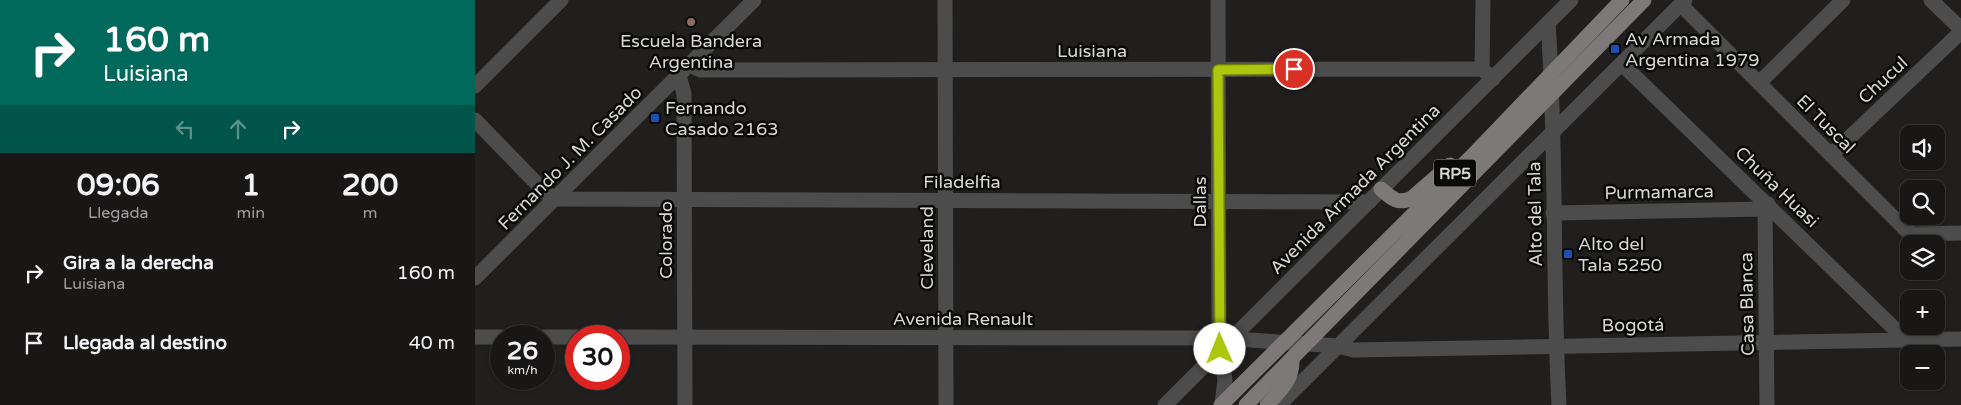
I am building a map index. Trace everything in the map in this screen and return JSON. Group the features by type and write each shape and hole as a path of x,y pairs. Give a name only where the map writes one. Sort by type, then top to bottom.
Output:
{"main road":[{"name":"RP5","path":"1222,405 1475,152 1622,0"},
{"name":"RP5","path":"1246,405 1644,0"},
{"path":"1381,189 1393,200 1406,201 1412,198 1459,157 1475,152"},
{"path":"1267,405 1284,387 1291,375 1292,360"}],"street":[{"path":"475,86 561,0"},
{"name":"Fernando J. M. Casado","path":"475,278 754,0"},
{"name":"Cleveland","path":"945,0 946,405"},
{"name":"Dallas","path":"1218,0 1219,201 1225,380 1222,405"},
{"path":"1483,0 1487,74"},
{"name":"Avenida Armada Argentina","path":"1165,405 1224,342 1369,202 1487,74 1548,23 1571,0"},
{"path":"1759,83 1843,0"},
{"path":"1931,0 1961,30"},
{"path":"1279,405 1683,2"},
{"name":"El Tuscal","path":"1683,2 1759,83 1907,231 1913,234 1961,233"},
{"name":"Alto del Tala","path":"1548,23 1551,72 1556,345 1559,405"},
{"name":"Chucul","path":"1831,155 1961,30"},
{"name":"Chuña Huasi","path":"1622,64 1904,338"},
{"name":"Luisiana","path":"684,70 1218,70 1487,74"},
{"name":"Colorado","path":"684,70 685,405"},
{"path":"475,120 545,192 555,199"},
{"name":"Filadelfia","path":"555,199 1369,202"},
{"name":"Purmamarca","path":"1553,213 1767,206"},
{"name":"Casa Blanca","path":"1767,206 1767,405"},
{"path":"475,337 490,337"},
{"name":"Avenida Renault","path":"630,338 945,337 1285,342 1307,344"},
{"name":"Bogotá","path":"1307,344 1338,346 1354,350 1961,338"}],"place":[{"name":"Escuela Bandera Argentina","path":"691,22"},
{"name":"Av Armada Argentina 1979","path":"1615,49"},
{"name":"Fernando Casado 2163","path":"655,118"},
{"name":"Alto del Tala 5250","path":"1568,254"}],"route":[{"path":"1220,349 1218,70 1294,69"}]}
